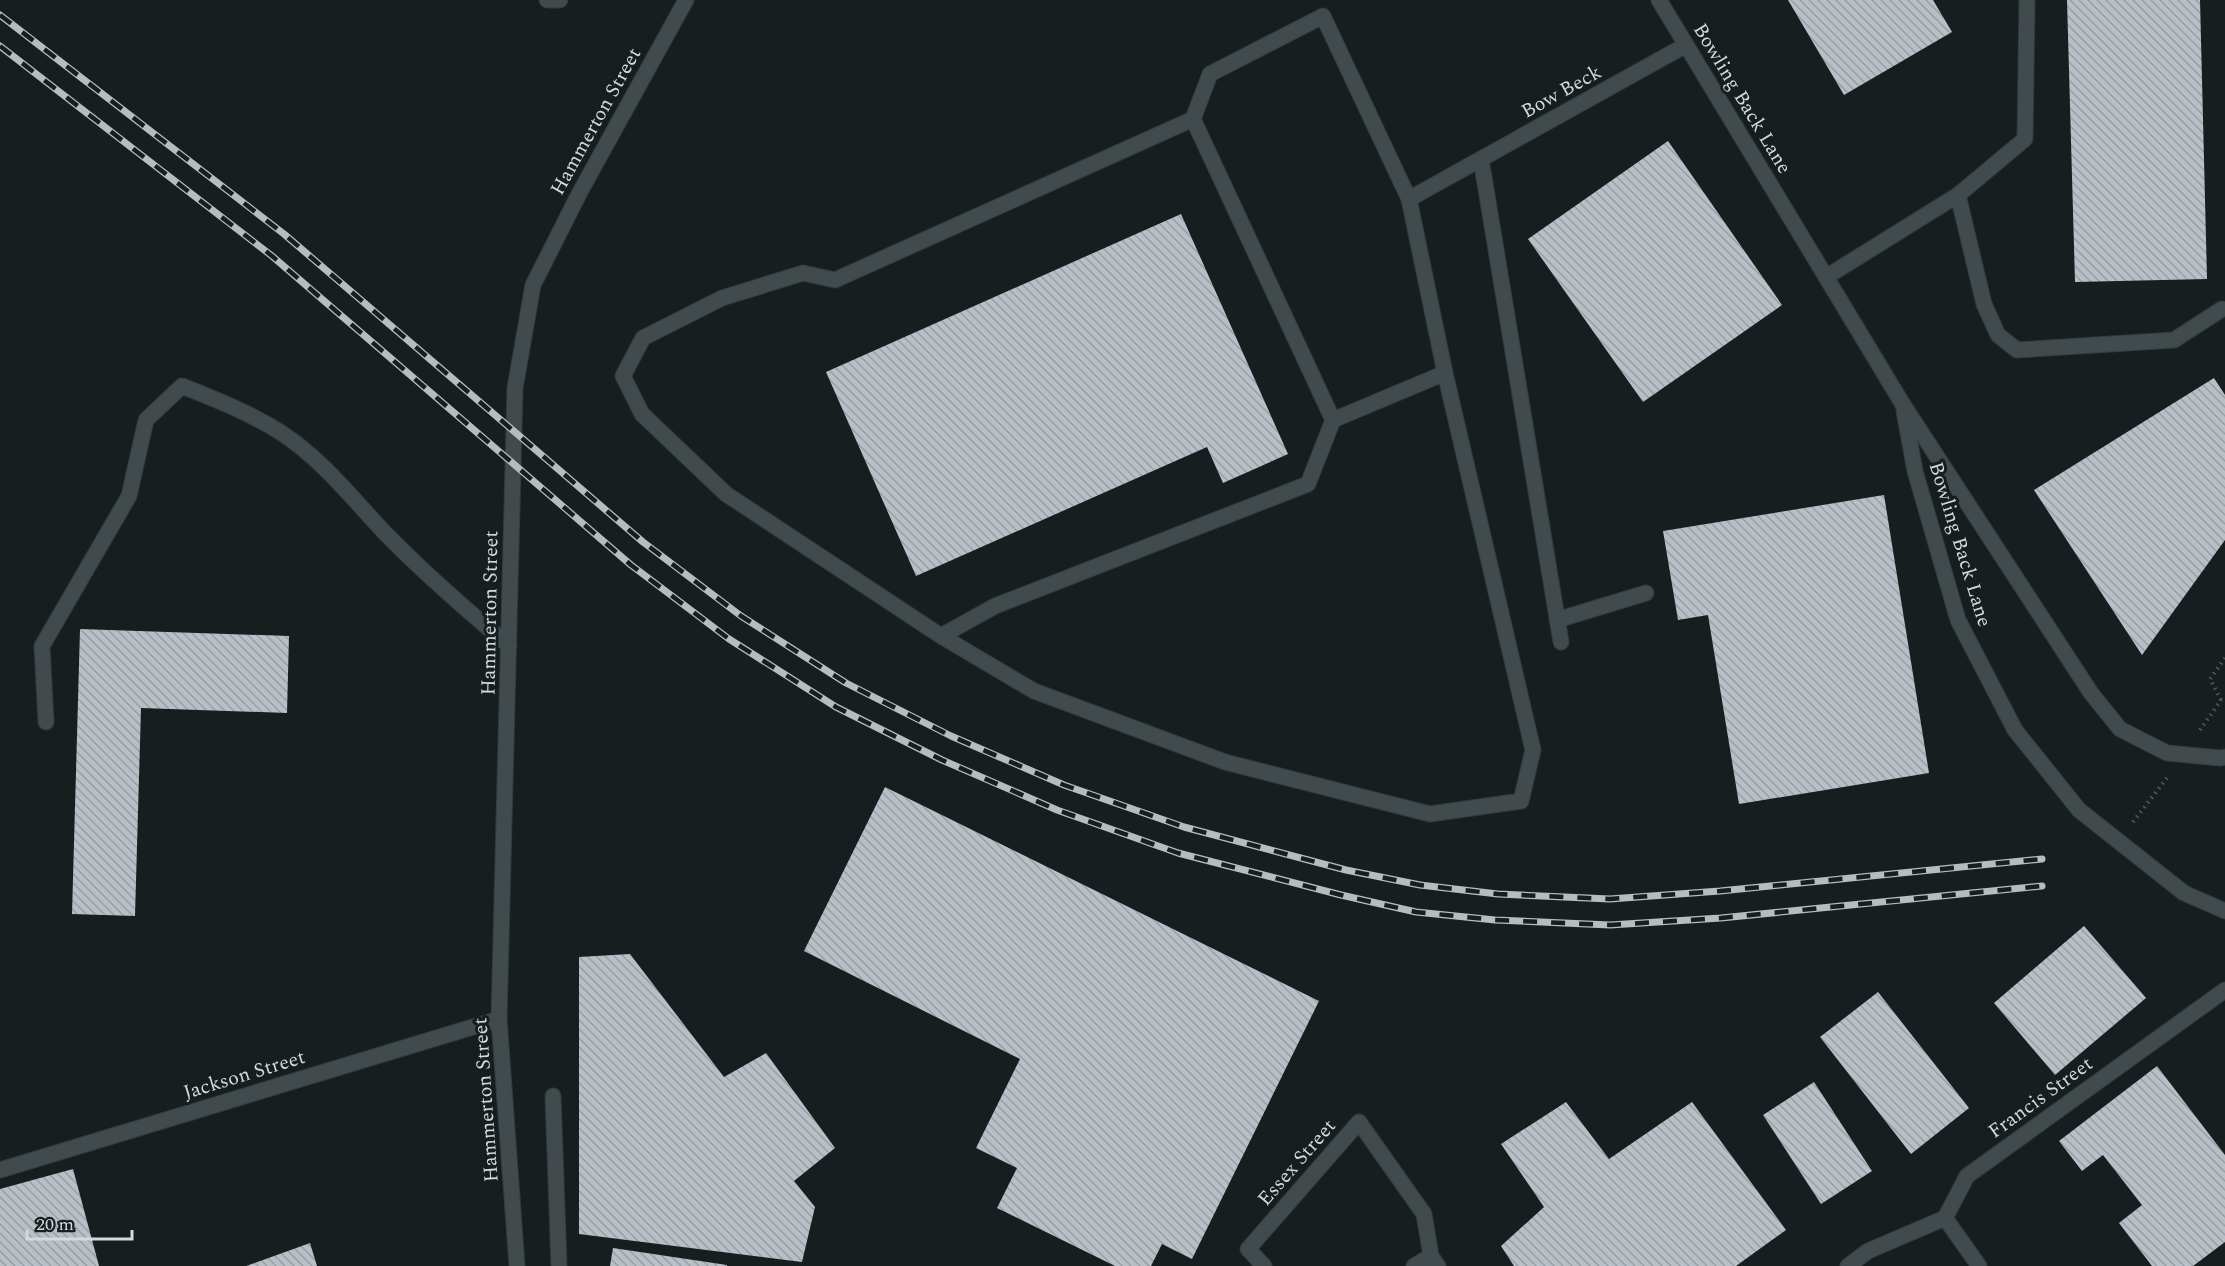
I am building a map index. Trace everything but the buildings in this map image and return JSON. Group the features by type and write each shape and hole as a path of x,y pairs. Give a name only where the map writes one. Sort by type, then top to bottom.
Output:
{"street":[{"path":"547,0 560,0"},
{"name":"Hammerton Street","path":"517,1266 499,1019 514,387 533,285 580,192 686,0"},
{"name":"Bowling Back Lane","path":"1659,0 1902,403 2091,693 2120,729 2167,753 2225,757"},
{"path":"1826,277 1958,195 2025,139 2027,0"},
{"path":"1323,16 1409,199 1445,373 1533,750 1521,801 1430,814 1225,762 1034,691 941,636 726,494 642,414 623,376 643,338 722,298 803,273 835,280 1192,119 1210,74 1323,16"},
{"name":"Bow Beck","path":"1409,199 1686,45"},
{"path":"1192,119 1333,420"},
{"path":"1481,159 1561,642"},
{"path":"1958,195 1984,304 1998,335 2017,350 2174,340 2222,309"},
{"path":"941,636 995,606 1308,484 1333,420 1445,373"},
{"path":"46,722 42,646 129,496 146,420 182,386 223,402 281,433 321,464 386,533 509,646"},
{"name":"Bowling Back Lane","path":"1902,403 1915,471 1958,620 2015,730 2079,810 2184,893 2225,911"},
{"path":"1557,620 1646,592"},
{"name":"Francis Street","path":"1944,1218 1966,1176 2225,990"},
{"name":"Jackson Street","path":"0,1170 499,1019"},
{"path":"553,1096 559,1266"},
{"name":"Essex Street","path":"1264,1266 1248,1249 1359,1122 1424,1214 1435,1261 1414,1266"},
{"path":"1848,1266 1868,1251 1944,1218 1979,1266"}],"path":[{"path":"2220,700 2210,679 2225,658"}],"railway":[{"path":"0,15 284,234 643,542 741,616 846,683 951,736 1064,785 1184,827 1346,870 1420,885 1498,894 1610,899 1720,891 2042,859"},
{"path":"0,46 272,256 631,565 729,639 836,707 942,760 1057,810 1178,853 1341,895 1416,912 1495,920 1610,925 1721,918 2042,886"}]}
